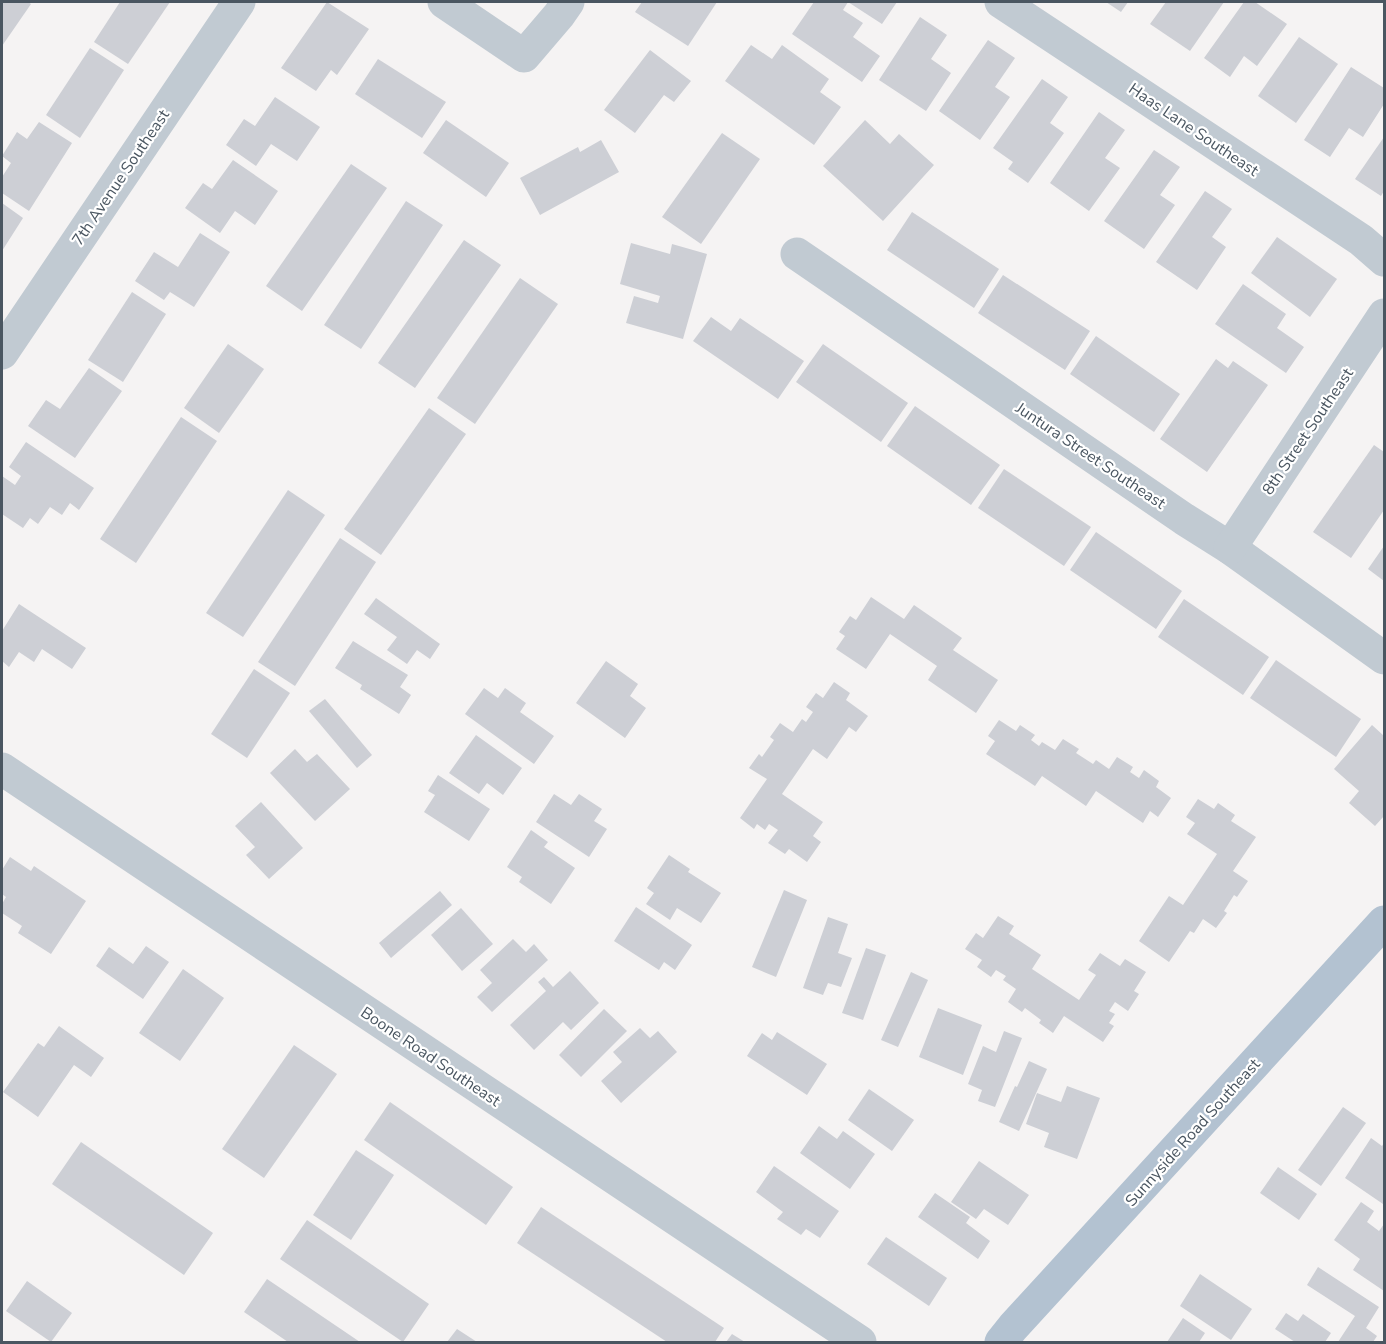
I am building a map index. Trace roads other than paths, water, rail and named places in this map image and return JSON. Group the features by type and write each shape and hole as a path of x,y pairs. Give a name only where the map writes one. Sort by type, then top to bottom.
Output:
{"main road":[{"name":"Sunnyside Road Southeast","path":"1001,1342 1384,922"}],"street":[{"name":"7th Avenue Southeast","path":"2,353 239,2"},
{"path":"444,2 524,56 568,2"},
{"name":"Haas Lane Southeast","path":"1001,2 1361,240 1384,260"},
{"name":"Juntura Street Southeast","path":"797,254 1230,548 1384,658"},
{"name":"8th Street Southeast","path":"1230,548 1384,315"},
{"name":"Boone Road Southeast","path":"2,769 860,1342"}]}
